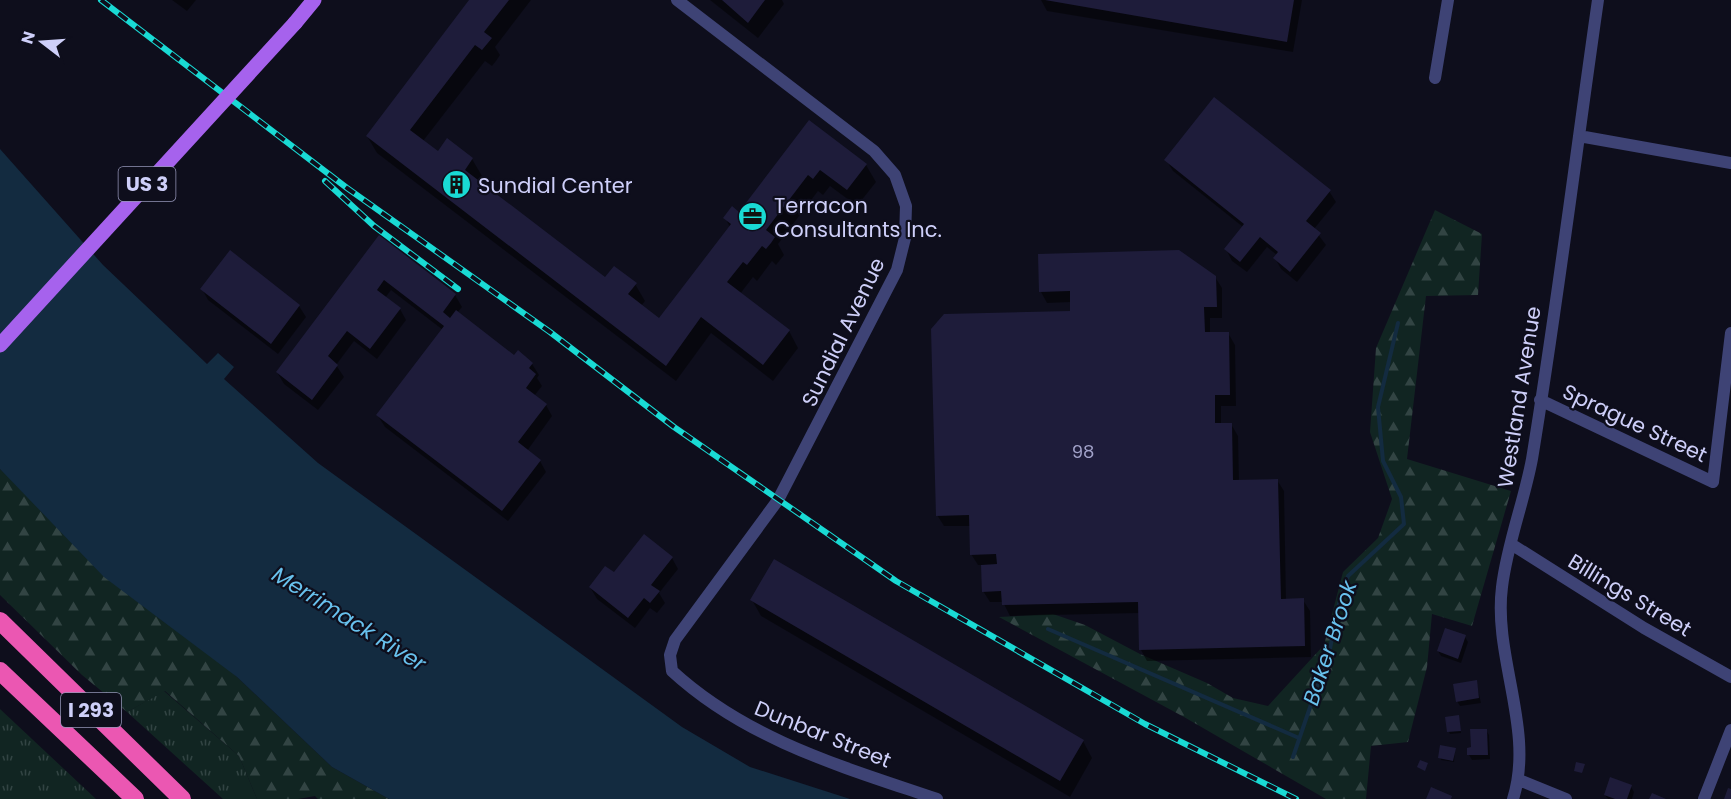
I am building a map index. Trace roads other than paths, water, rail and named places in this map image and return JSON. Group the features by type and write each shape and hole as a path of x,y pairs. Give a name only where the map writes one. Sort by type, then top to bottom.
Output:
{"highway":[{"name":"I 293","path":"0,621 182,799"},
{"name":"I 293","path":"0,671 135,799"},
{"path":"0,678 59,729"}],"main road":[{"name":"US 3","path":"0,345 295,24 314,0"}],"street":[{"name":"Sundial Avenue","path":"672,671 670,655 675,640 778,500 879,309 897,270 906,222 906,206 899,183 886,162 874,150 677,0"},
{"path":"1435,78 1448,0"},
{"name":"Westland Avenue","path":"1513,799 1519,780 1518,727 1503,622 1501,591 1510,544 1532,460 1598,0"},
{"path":"1579,136 1731,163"},
{"name":"Sprague Street","path":"1540,400 1713,482 1731,333"},
{"name":"Billings Street","path":"1510,544 1644,628 1731,677"},
{"name":"Dunbar Street","path":"672,671 709,701 763,734 824,761 937,799"},
{"path":"1704,799 1731,730"},
{"path":"1519,780 1566,799"}],"water":[{"name":"Merrimack River","path":"0,149 103,265 207,364 218,353 234,367 224,379 318,463 682,727 750,767 850,799 389,799 332,767 237,677 104,577 0,469"}],"waterway":[{"name":"Baker Brook","path":"1293,757 1330,649 1338,607 1348,576 1404,524 1401,497 1383,461 1378,407 1398,323"},
{"name":"Baker Brook","path":"1048,629 1299,738"}],"railway":[{"path":"101,0 347,188 550,332 674,427 896,581 1145,724 1296,799"},
{"path":"325,181 374,226 458,289"}],"place":[{"name":"Sundial Center","path":"457,185"},
{"name":"Terracon Consultants Inc.","path":"753,217"}]}
